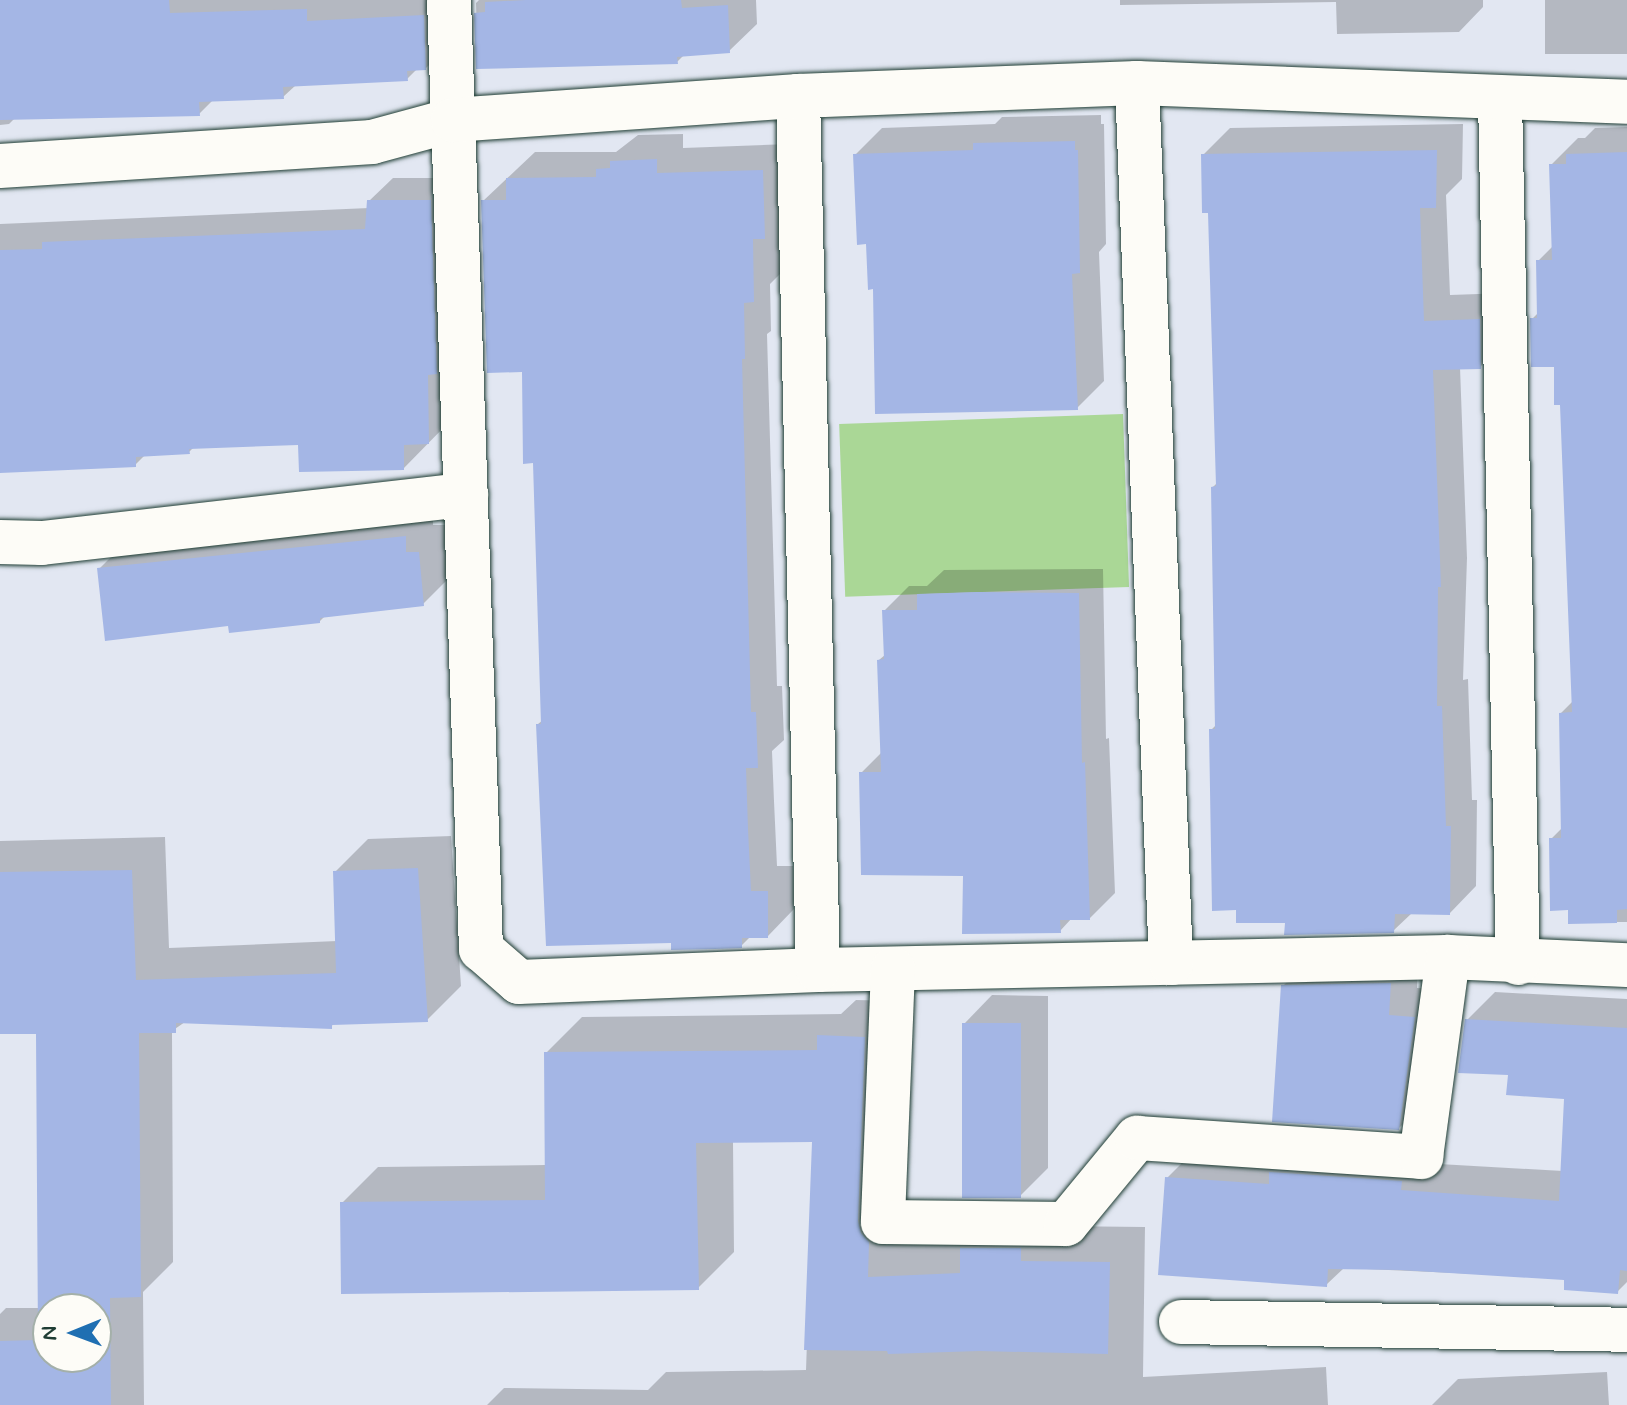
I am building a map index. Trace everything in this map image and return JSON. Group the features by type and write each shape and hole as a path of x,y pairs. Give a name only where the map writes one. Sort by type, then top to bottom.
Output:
{"street":[{"path":"449,0 481,949 519,982 818,970 1448,957 1518,963 1627,965"},
{"path":"0,166 372,142 453,120 798,96 1137,83 1627,102"},
{"path":"1137,83 1171,963"},
{"path":"798,96 818,970"},
{"path":"1500,99 1518,963"},
{"path":"0,542 42,543 466,495"},
{"path":"893,969 883,1222 1066,1224 1137,1138 1421,1157 1448,957"},
{"path":"1181,1322 1627,1330"}],"green space":[{"path":"1123,414 1129,587 845,597 839,424"}],"building":[{"path":"0,0 169,0 170,13 307,9 307,21 424,15 426,70 407,71 408,81 283,87 284,99 199,102 200,116 0,120"},
{"path":"681,0 682,8 728,5 730,53 677,57 678,64 476,69 474,13 485,12 485,2"},
{"path":"1075,141 1075,150 1078,150 1080,273 1072,274 1078,410 875,414 873,289 868,290 866,244 857,245 853,154 973,150 973,143"},
{"path":"1437,150 1436,208 1420,208 1424,321 1480,319 1481,369 1433,370 1441,587 1438,587 1437,706 1442,706 1446,826 1451,826 1450,915 1395,914 1394,933 1284,935 1285,923 1236,923 1236,910 1212,911 1209,729 1215,729 1211,487 1216,486 1208,213 1202,213 1201,154"},
{"path":"1627,152 1627,909 1617,910 1617,923 1568,924 1568,910 1550,911 1549,838 1561,838 1559,713 1572,712 1560,405 1554,405 1554,367 1531,367 1530,318 1537,318 1536,260 1552,260 1549,164 1566,164 1566,154"},
{"path":"657,159 657,173 763,170 765,239 753,239 754,302 744,303 745,359 742,359 751,712 756,712 758,768 746,768 748,829 751,891 768,891 768,938 742,938 742,948 715,949 671,950 671,943 546,946 536,724 541,724 533,463 523,464 522,372 487,373 481,200 506,200 506,178 596,177 596,169 610,168 610,161"},
{"path":"367,200 431,200 437,374 428,375 429,444 404,445 404,470 299,472 298,445 189,449 190,454 136,457 136,467 0,473 0,250 42,249 42,242 365,229"},
{"path":"406,536 406,552 419,552 424,606 320,618 320,623 229,633 228,626 105,641 97,568"},
{"path":"1079,593 1082,763 1085,762 1090,920 1060,920 1061,933 962,934 963,876 861,875 859,772 881,772 877,660 884,659 882,610 917,610 917,594"},
{"path":"418,868 428,1022 332,1025 332,1029 176,1023 176,1033 139,1033 141,1297 112,1298 112,1293 38,1293 36,1034 0,1034 0,872 132,870 136,980 336,973 333,871"},
{"path":"1391,983 1389,1015 1415,1017 1399,1130 1272,1122 1281,985"},
{"path":"1465,1019 1627,1028 1627,1271 1620,1270 1618,1294 1564,1290 1564,1280 1401,1270 1328,1269 1327,1287 1158,1275 1165,1177 1269,1184 1269,1172 1402,1181 1401,1190 1559,1201 1564,1099 1506,1095 1508,1075 1458,1073"},
{"path":"962,1023 1021,1023 1021,1198 962,1198"},
{"path":"817,1035 865,1037 858,1221 861,1233 869,1242 868,1277 960,1273 960,1248 1021,1248 1021,1261 1110,1262 1108,1354 979,1351 888,1354 887,1351 804,1350 812,1142 696,1143 699,1290 341,1294 340,1202 545,1200 544,1052 817,1050"},
{"path":"32,1340 32,1373 111,1373 111,1405 0,1405 0,1341"}]}
